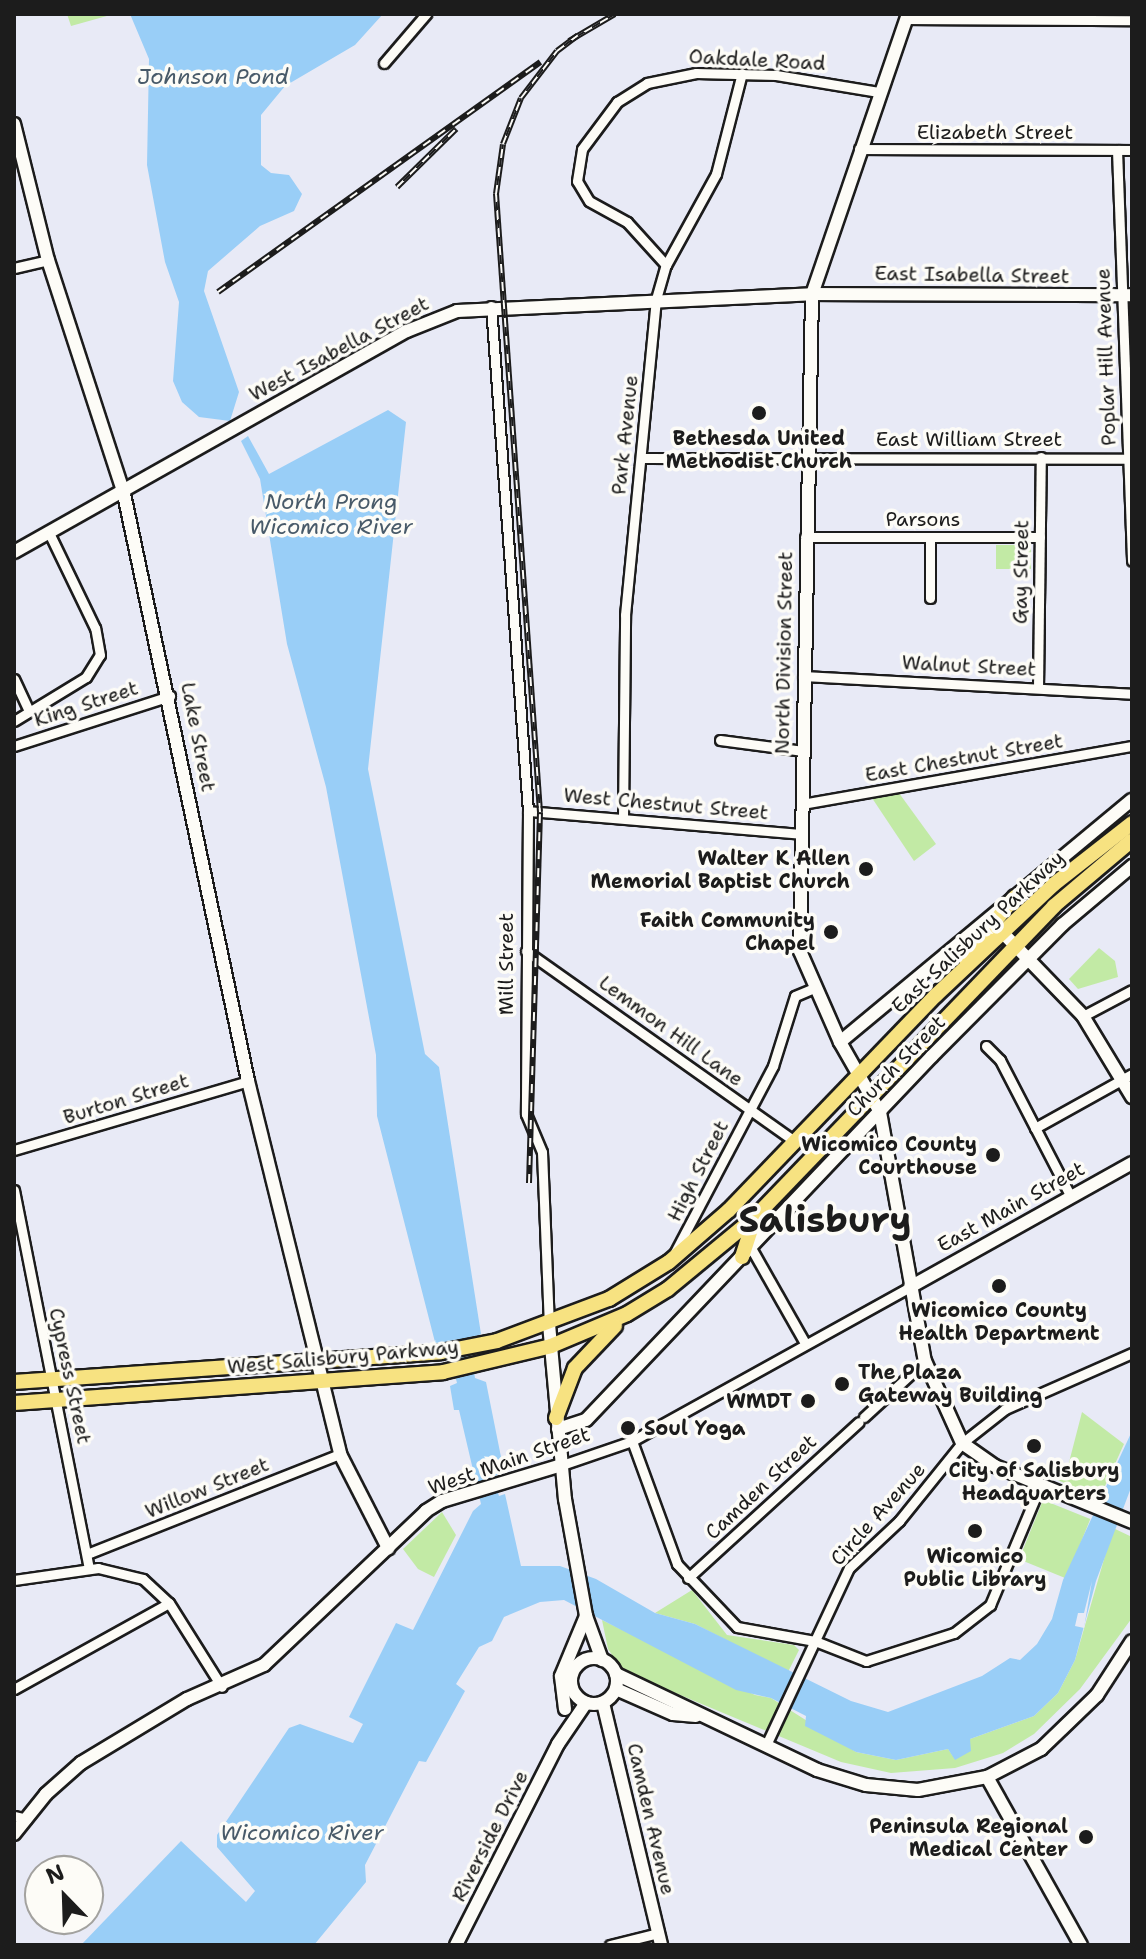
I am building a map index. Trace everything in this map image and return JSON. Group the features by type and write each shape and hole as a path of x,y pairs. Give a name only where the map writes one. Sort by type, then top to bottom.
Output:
{"main road":[{"name":"East Salisbury Parkway","path":"858,1076 1002,932 1132,823"},
{"name":"East Salisbury Parkway","path":"870,1095 1018,944 1132,840"},
{"path":"936,995 1015,897"},
{"name":"West Salisbury Parkway","path":"14,1382 320,1365 441,1352 497,1341 549,1324 609,1299 669,1262 729,1210 858,1076"},
{"name":"West Salisbury Parkway","path":"14,1403 443,1372 551,1346 627,1314 668,1289 755,1217 870,1095"},
{"path":"746,1253 755,1217"},
{"path":"557,1424 587,1350 627,1314"}],"street":[{"path":"384,63 426,14"},
{"path":"907,16 1132,20"},
{"name":"North Division Street","path":"907,16 858,149 812,294 806,457 800,951 840,1042 880,1112 925,1361 962,1443"},
{"name":"Oakdale Road","path":"666,265 627,222 589,201 577,181 577,160 604,114 638,87 676,74 742,73 828,80 879,92"},
{"name":"Park Avenue","path":"623,818 625,615 656,299 666,265 716,174 742,73"},
{"name":"Lake Street","path":"14,124 48,260 124,494 170,696 248,1081 340,1454 388,1548"},
{"name":"Elizabeth Street","path":"858,149 1132,150"},
{"name":"Poplar Hill Avenue","path":"1117,150 1127,295 1132,561"},
{"path":"14,268 48,260"},
{"name":"East Isabella Street","path":"812,294 1127,295"},
{"name":"West Isabella Street","path":"14,552 124,494 424,322 491,306 812,294"},
{"name":"Mill Street","path":"491,306 528,811 526,1114 542,1152 549,1324 562,1465 586,1614 602,1660"},
{"name":"Gay Street","path":"1038,688 1041,457"},
{"name":"East William Street","path":"641,458 1130,459"},
{"path":"14,721 77,683 96,665 101,647 95,628 49,533"},
{"name":"Parsons","path":"805,537 1040,537"},
{"path":"930,537 930,598"},
{"name":"Walnut Street","path":"803,676 1132,694"},
{"path":"14,679 29,711"},
{"name":"King Street","path":"14,746 170,696"},
{"path":"720,740 803,751"},
{"name":"East Chestnut Street","path":"802,804 1132,746"},
{"path":"840,1042 1132,800"},
{"name":"West Chestnut Street","path":"528,811 802,834"},
{"name":"Church Street","path":"557,1424 586,1420 1029,958 1132,866"},
{"path":"1002,932 1018,944 1083,1016 1127,1077 1132,1097"},
{"name":"Lemmon Hill Lane","path":"526,951 794,1141"},
{"name":"High Street","path":"669,1262 773,1066 795,996 814,988"},
{"path":"1083,1016 1132,990"},
{"path":"986,1046 1000,1060 1071,1197"},
{"path":"1035,1128 1127,1077"},
{"name":"Burton Street","path":"14,1150 248,1081"},
{"name":"East Main Street","path":"910,1287 1132,1163"},
{"name":"Cypress Street","path":"14,1190 54,1379 89,1569"},
{"path":"746,1253 805,1343"},
{"name":"West Main Street","path":"14,1834 20,1817 81,1763 187,1699 222,1687 282,1651 426,1511 476,1491 632,1441 910,1287"},
{"name":"Circle Avenue","path":"766,1745 849,1568 899,1521 962,1443 1005,1409 1132,1353"},
{"name":"Camden Street","path":"688,1578 925,1361"},
{"path":"632,1441 672,1552 688,1578 737,1627 815,1641 852,1657 878,1660 975,1620 1000,1586 1040,1486"},
{"path":"962,1443 1040,1486 1130,1522"},
{"name":"Willow Street","path":"87,1554 340,1454"},
{"path":"14,1580 89,1569 123,1571 143,1579 169,1603 222,1687"},
{"path":"14,1689 169,1603"},
{"path":"565,1709 561,1676 586,1614"},
{"name":"Mill Street","path":"575,1669 585,1644 586,1614"},
{"path":"616,1674 616,1689 603,1703 586,1703 572,1689 575,1669 587,1659 602,1660 616,1674 817,1770 866,1785 918,1790 987,1777 1054,1740 1097,1695 1132,1641"},
{"name":"Riverside Drive","path":"558,1744 572,1689"},
{"path":"616,1689 673,1714 703,1716"},
{"name":"Riverside Drive","path":"456,1945 558,1744 586,1703"},
{"name":"Camden Avenue","path":"603,1703 659,1939"},
{"path":"987,1777 1081,1945"},
{"path":"610,1945 659,1939"}],"green space":[{"path":"67,14 114,14 71,26"},
{"path":"996,545 1031,545 1031,569 996,569"},
{"path":"899,793 936,844 914,861 872,798"},
{"path":"1099,948 1115,961 1118,977 1078,989 1069,979"},
{"path":"849,1132 852,1136 756,1234 768,1216"},
{"path":"1082,1412 1124,1444 1100,1497 1047,1476 1066,1474"},
{"path":"1043,1500 1090,1519 1066,1578 1019,1559"},
{"path":"442,1512 456,1535 434,1577 418,1569 403,1549"},
{"path":"1113,1528 1132,1537 1132,1618 1080,1689 1034,1734 1003,1753 955,1768 891,1773 841,1762 637,1677 621,1668 608,1649 602,1620 755,1695 771,1698 856,1752 896,1760 948,1749 955,1759 970,1739 1034,1716 1058,1693 1075,1660"},
{"path":"692,1590 727,1635 794,1645 799,1650 788,1672 695,1624 655,1613"}],"water":[{"name":"Johnson Pond","path":"130,14 383,14 355,45 285,86 261,115 261,165 271,173 289,175 302,194 294,211 260,226 208,271 204,291 239,392 230,421 199,417 182,402 173,381 179,302 165,262 147,165 149,59"},
{"path":"388,410 406,422 368,769 425,1054 439,1067 481,1334 469,1340 475,1378 486,1382 504,1472 493,1477 499,1496 505,1494 521,1566 560,1566 596,1579 655,1613 695,1624 851,1701 888,1712 982,1676 1010,1658 1020,1660 1037,1644 1052,1619 1063,1580 1132,1431 1132,1485 1096,1581 1075,1660 1058,1693 1034,1716 970,1739 971,1751 955,1760 948,1749 896,1760 856,1752 805,1726 806,1716 771,1698 736,1690 564,1600 540,1602 504,1617 492,1641 479,1647 456,1684 465,1691 426,1762 419,1761 365,1865 366,1882 314,1945 81,1945 91,1935 104,1935 104,1921 181,1841 246,1902 255,1891 217,1847 217,1835 289,1728 300,1724 353,1743 363,1724 349,1717 396,1623 413,1630 473,1511 481,1504 459,1410 454,1410 450,1386 457,1383 447,1344 436,1346 377,1116 376,1055 326,787 287,644 260,479 241,441 248,436 269,474"}],"pier":[{"path":"1092,1581 1084,1628 1075,1626 1078,1613 1084,1613"}],"railway":[{"path":"569,41 615,14"},
{"path":"529,1183 540,812 496,194 503,144 521,98 557,51 578,35"},
{"path":"218,292 540,62"},
{"path":"397,187 456,129"}],"place":[{"name":"Bethesda United Methodist Church","path":"759,413"},
{"name":"Walter K Allen Memorial Baptist Church","path":"866,869"},
{"name":"Faith Community Chapel","path":"831,932"},
{"name":"Wicomico County Courthouse","path":"993,1155"},
{"name":"Wicomico County Health Department","path":"999,1286"},
{"name":"The Plaza Gateway Building","path":"842,1384"},
{"name":"WMDT","path":"808,1401"},
{"name":"Soul Yoga","path":"628,1428"},
{"name":"City of Salisbury Headquarters","path":"1034,1446"},
{"name":"Wicomico Public Library","path":"975,1531"},
{"name":"Peninsula Regional Medical Center","path":"1086,1837"}],"district":[{"name":"Salisbury","path":"825,1220"}],"water label":[{"name":"North Prong Wicomico River","path":"331,514"},
{"name":"Wicomico River","path":"302,1833"}]}
